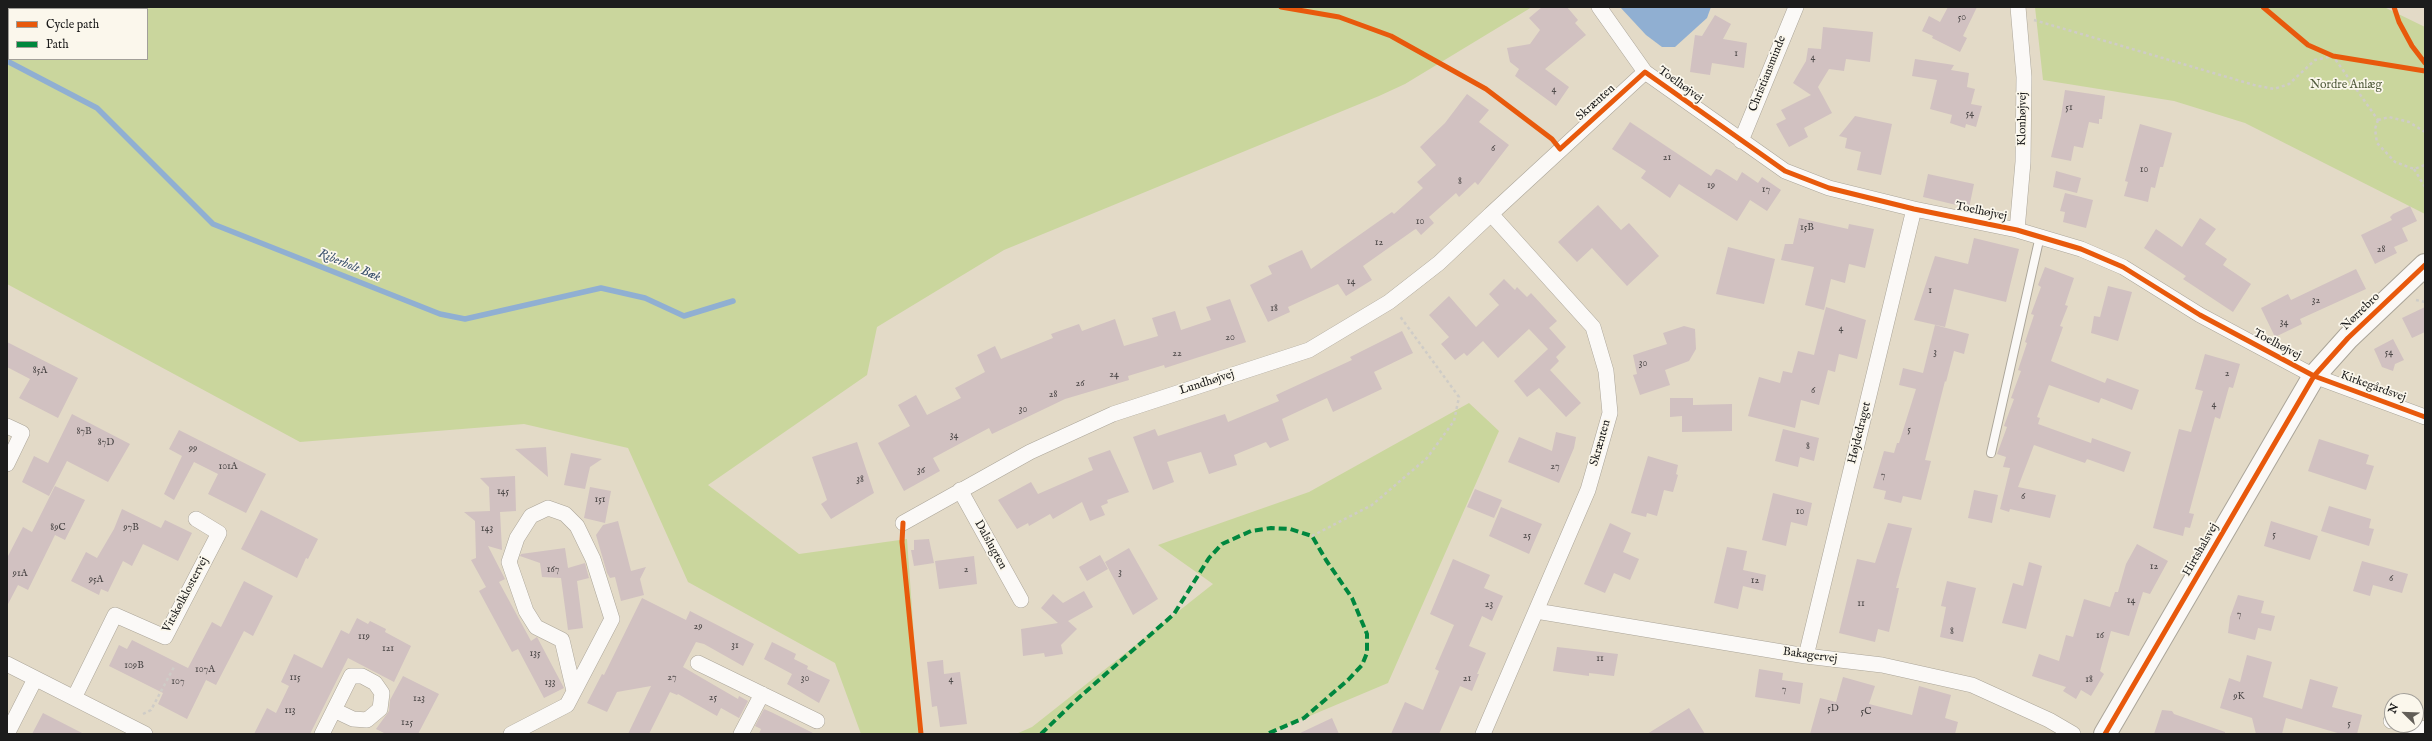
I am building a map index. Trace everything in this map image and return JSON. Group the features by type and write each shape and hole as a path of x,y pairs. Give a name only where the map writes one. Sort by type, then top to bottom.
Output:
{"street":[{"name":"Toelhøjvej","path":"1599,7 1645,72 1785,171 1829,188 1914,209 2017,230 2081,249 2123,267 2200,315 2314,376"},
{"name":"Christiansminde","path":"1741,141 1796,7"},
{"name":"Klonhøjvej","path":"2017,230 2023,162 2024,77 2019,11"},
{"name":"Skrænten","path":"1483,734 1588,490 1610,413 1606,371 1593,327 1491,214 1645,72"},
{"name":"Højdedraget","path":"1806,656 1914,209"},
{"name":"Lundhøjvej","path":"903,523 1030,452 1113,414 1309,350 1389,302 1439,263 1491,214"},
{"name":"Nørrebro","path":"2314,376 2348,338 2425,265"},
{"name":"Kirkegårdsvej","path":"2314,376 2425,416"},
{"name":"Hirtshalsvej","path":"2105,734 2314,376"},
{"path":"7,426 22,433 7,464"},
{"name":"Dalslugten","path":"960,490 1021,600"},
{"path":"512,734 568,705 612,619 593,559 577,526 565,514 548,508 531,516 517,538 509,562 523,605 536,627 562,640 574,691"},
{"name":"Vitskølklostervej","path":"74,698 115,615 165,637 220,533 196,519"},
{"name":"Bakagervej","path":"1536,611 1806,656 1882,665 1972,684 2049,720 2073,734"},
{"path":"698,663 817,721"},
{"path":"7,664 145,734"},
{"path":"7,734 35,679"},
{"path":"741,734 762,694"},
{"path":"322,734 334,710"}],"lane":[{"path":"1991,453 2040,236"}],"path":[{"path":"2019,11 2254,85 2274,89 2289,84 2315,60 2332,56 2378,120"},
{"path":"2378,120 2389,117 2408,122 2425,132"},
{"path":"2378,120 2375,129 2377,143 2395,162 2414,169 2425,187"},
{"path":"2414,169 2425,165"},
{"path":"1312,536 1372,505 1427,458 1454,420 1459,397 1389,302"}],"green space":[{"path":"7,7 1532,7 1405,84 1379,96 1004,250 877,327 867,375 708,485 799,554 907,539 921,734 861,734 835,663 688,582 628,448 524,424 300,442 7,284"},
{"name":"Nordre Anlæg","path":"2035,7 2384,7 2425,27 2425,214 2245,123 2174,101 2043,80"},
{"path":"1469,403 1499,431 1388,683 1267,734 1016,734 1032,727 1213,584 1158,545 1309,492"}],"water":[{"path":"1620,7 1711,7 1707,18 1675,47 1662,47 1646,35"}],"building":[{"path":"1542,7 1567,7 1578,20 1575,23 1586,35 1545,69 1569,87 1556,106 1515,76 1519,69 1510,62 1507,48 1530,44 1540,30 1529,18"},
{"path":"1948,7 1977,7 1963,36 1967,38 1960,52 1932,38 1933,36 1922,31 1929,16 1940,22"},
{"path":"1715,15 1731,24 1723,39 1747,43 1744,68 1712,63 1710,75 1690,72 1695,35 1702,36"},
{"path":"1823,27 1873,32 1870,62 1846,59 1844,71 1829,69 1818,87 1832,113 1804,128 1808,137 1789,147 1776,124 1786,119 1781,110 1811,95 1793,83 1806,61 1808,48 1821,49"},
{"path":"1915,59 1954,65 1951,70 1969,73 1967,87 1975,89 1971,104 1982,106 1976,127 1966,124 1965,128 1950,123 1952,115 1930,109 1937,80 1912,76"},
{"path":"2065,90 2105,96 2102,119 2099,119 2099,124 2089,122 2083,148 2074,146 2071,161 2051,157 2061,116"},
{"path":"1467,94 1489,110 1479,122 1509,145 1478,185 1475,182 1459,197 1456,193 1429,217 1434,223 1421,235 1416,229 1414,230 1363,266 1372,280 1346,296 1338,284 1288,307 1290,312 1268,322 1250,285 1272,274 1268,266 1302,250 1311,269 1392,212 1394,214 1423,188 1417,182 1436,165 1420,147 1445,123"},
{"path":"1855,116 1892,124 1881,175 1857,170 1861,152 1845,148 1847,138 1839,136"},
{"path":"1630,122 1711,176 1716,169 1737,181 1742,172 1758,183 1762,177 1781,190 1767,211 1750,200 1737,221 1679,184 1670,198 1641,178 1646,171 1612,149"},
{"path":"2140,124 2172,133 2163,167 2160,167 2155,188 2151,187 2148,202 2124,196 2128,182 2125,181"},
{"path":"2056,171 2081,178 2077,193 2053,187"},
{"path":"1928,174 1974,184 1969,208 1923,197"},
{"path":"2065,193 2093,200 2086,228 2063,222 2065,212 2060,211"},
{"path":"1598,205 1621,230 1629,223 1659,256 1627,286 1592,248 1577,262 1558,242"},
{"path":"2410,206 2417,221 2402,228 2408,241 2394,247 2397,253 2375,264 2361,235 2392,220 2390,217 2393,214"},
{"path":"1799,218 1848,229 1849,224 1874,229 1865,268 1849,264 1845,283 1831,279 1824,310 1805,305 1814,267 1781,260 1785,244 1793,244"},
{"path":"2200,218 2216,229 2205,244 2227,259 2223,265 2251,284 2233,312 2183,279 2186,276 2144,248 2156,229 2182,247"},
{"path":"1974,238 2019,249 2006,302 1954,289 1945,327 1914,320 1935,256 1968,264"},
{"path":"1728,247 1775,259 1764,304 1716,294"},
{"path":"2045,267 2074,278 2065,305 2068,306 2060,326 2063,327 2051,361 2105,383 2107,378 2139,390 2132,410 2101,398 2099,403 2049,385 2037,417 2040,418 2038,424 2091,443 2092,438 2131,452 2124,472 2087,459 2085,463 2034,445 2018,487 2056,495 2050,518 2010,509 2009,512 2000,509 2010,468 2003,467 2006,457 1997,454 2007,427 2004,426 2014,399 2011,398 2021,371 2018,370 2034,315 2031,314 2041,287 2038,285"},
{"path":"2356,269 2366,289 2300,319 2302,324 2275,337 2261,308 2288,294 2291,300"},
{"path":"1504,279 1515,290 1517,287 1527,297 1531,293 1557,321 1549,328 1566,347 1556,357 1559,361 1550,370 1581,403 1566,417 1539,388 1527,397 1514,381 1548,349 1529,329 1498,358 1483,341 1467,356 1464,353 1455,360 1441,344 1449,337 1429,315 1449,296 1476,327 1499,305 1489,294"},
{"path":"2108,286 2132,292 2118,341 2091,333 2094,316 2100,317"},
{"path":"1230,299 1246,342 1165,368 1164,365 1128,376 1129,380 1065,399 992,434 989,428 933,458 940,471 904,491 878,443 910,426 898,405 916,395 927,415 961,398 955,388 985,372 977,355 995,346 1001,359 1053,338 1051,334 1079,324 1082,331 1115,319 1124,346 1158,336 1152,318 1175,311 1181,330 1211,320 1206,307"},
{"path":"1826,307 1866,320 1857,359 1839,354 1835,372 1828,370 1819,405 1801,400 1795,428 1748,416 1759,377 1780,383 1783,371 1792,373 1798,351 1814,355"},
{"path":"2425,307 2425,332 2412,338 2402,318"},
{"path":"1935,325 1969,334 1964,354 1954,351 1946,382 1945,381 1925,460 1931,461 1921,500 1903,496 1901,503 1884,499 1886,491 1873,488 1884,451 1894,453 1897,443 1899,443 1916,389 1899,385 1903,368 1923,373"},
{"path":"1684,326 1695,329 1696,349 1689,361 1665,370 1670,385 1640,395 1633,375 1637,374 1633,355 1667,344 1663,333"},
{"path":"1402,331 1413,353 1374,372 1382,389 1333,412 1327,398 1282,419 1289,440 1270,448 1266,442 1234,455 1237,465 1209,474 1201,452 1167,462 1174,482 1153,490 1133,437 1155,429 1158,436 1225,414 1228,422 1279,401 1276,395 1352,360 1350,357"},
{"path":"2393,339 2404,360 2395,364 2393,371 2382,367 2374,349"},
{"path":"7,342 78,378 58,418 19,398 30,379 7,367"},
{"path":"2205,354 2240,364 2233,388 2229,387 2220,419 2215,417 2189,513 2194,514 2190,528 2185,527 2183,536 2153,528 2179,429 2191,432 2203,391 2195,389"},
{"path":"1670,398 1693,398 1693,405 1732,404 1732,431 1682,432 1682,416 1670,417"},
{"path":"72,414 130,444 108,482 67,461 49,496 22,482 34,456 48,463"},
{"path":"1783,429 1819,438 1814,461 1800,457 1798,467 1775,461"},
{"path":"179,430 266,474 246,513 208,494 218,474 194,462 174,500 164,494 182,456 169,449"},
{"path":"1556,432 1576,437 1574,448 1559,483 1508,462 1519,437 1552,451"},
{"path":"2319,439 2369,455 2366,464 2374,466 2366,490 2308,471"},
{"path":"857,442 874,493 831,519 821,504 827,500 812,457"},
{"path":"546,447 548,477 515,449"},
{"path":"1110,450 1129,492 1107,500 1108,503 1101,506 1105,515 1090,521 1082,502 1053,519 1050,514 1029,526 1028,523 1017,529 998,500 1031,482 1038,494 1093,470 1088,458"},
{"path":"571,453 602,459 590,467 585,489 564,485"},
{"path":"1648,456 1678,465 1676,474 1678,475 1673,492 1664,490 1657,516 1647,513 1646,517 1631,513"},
{"path":"515,476 516,511 500,512 502,550 488,546 505,579 499,582 531,641 537,637 564,688 544,698 518,649 512,652 479,591 486,587 471,560 476,558 475,521 464,512 490,511 489,487 480,478"},
{"path":"55,486 85,500 65,540 55,535 28,590 18,585 7,606 7,558 23,527 32,532"},
{"path":"590,487 611,491 605,523 584,518"},
{"path":"1475,489 1502,500 1494,518 1467,507"},
{"path":"1974,490 1998,495 1992,523 1968,518"},
{"path":"1773,493 1812,503 1807,526 1791,522 1786,546 1762,540"},
{"path":"2329,506 2371,519 2369,528 2374,529 2369,546 2321,531"},
{"path":"1501,507 1542,524 1529,554 1489,536"},
{"path":"122,509 161,528 165,520 192,533 178,561 143,544 132,566 123,561 108,592 101,589 99,595 71,581 86,552 97,558 114,529"},
{"path":"261,510 318,539 308,559 306,558 297,578 241,549"},
{"path":"618,521 631,571 646,567 640,579 644,595 621,601 615,577 610,578 607,573 596,535 603,525"},
{"path":"2271,521 2318,536 2310,560 2264,546"},
{"path":"1610,523 1631,533 1623,552 1639,559 1630,580 1614,573 1605,593 1584,584"},
{"path":"1888,523 1912,528 1896,588 1899,588 1889,632 1878,629 1875,642 1839,633 1857,559 1875,563"},
{"path":"929,539 934,563 914,566 911,550 914,550 914,540"},
{"path":"2137,544 2168,561 2150,594 2143,592 2129,636 2111,631 2100,671 2104,674 2091,696 2081,690 2076,699 2063,691 2066,687 2032,676 2039,654 2059,661 2066,635 2073,637 2084,599 2110,607 2115,592 2118,592 2126,564"},
{"path":"1727,547 1747,551 1743,570 1766,575 1763,591 1743,586 1738,609 1714,603"},
{"path":"565,548 568,568 585,563 589,578 577,581 583,628 568,630 561,578 542,577 540,563 520,556 521,554"},
{"path":"1129,548 1158,599 1133,615 1105,562"},
{"path":"1100,555 1108,569 1087,581 1079,567"},
{"path":"974,556 977,584 939,589 935,561"},
{"path":"1453,559 1490,575 1484,588 1503,596 1492,621 1482,616 1469,646 1486,653 1477,674 1479,674 1472,691 1460,686 1439,734 1391,734 1405,702 1423,710 1439,671 1435,669 1454,625 1430,614"},
{"path":"2362,561 2408,574 2402,593 2373,585 2370,596 2353,591"},
{"path":"2029,562 2042,566 2026,629 2002,623 2013,583 2023,586"},
{"path":"244,581 273,596 253,636 244,631 216,685 206,680 187,719 158,704 163,693 109,666 119,645 127,649 132,640 188,668 212,622 221,627"},
{"path":"1947,581 1976,588 1963,642 1940,637 1946,607 1941,606"},
{"path":"1084,591 1093,607 1068,621 1077,629 1061,645 1063,654 1045,657 1044,653 1023,656 1021,629 1058,623 1041,608 1053,594 1063,603"},
{"path":"2238,595 2264,601 2261,613 2275,616 2271,631 2258,628 2255,640 2228,633 2230,617"},
{"path":"642,598 686,620 690,611 754,644 743,666 704,644 696,642 683,667 738,699 739,696 748,701 739,718 721,708 717,716 678,694 677,695 670,692 649,734 628,734 651,686 617,692 607,712 587,703 602,674 604,675"},
{"path":"357,618 368,624 370,621 386,629 385,632 411,646 394,682 348,658 310,734 254,734 267,708 276,713 289,686 281,682 294,654 322,668 341,630 349,634"},
{"path":"772,642 796,654 794,659 808,666 807,669 830,680 819,703 787,684 792,674 764,659"},
{"path":"1557,647 1618,654 1614,676 1589,673 1589,676 1553,671"},
{"path":"2247,655 2272,662 2263,697 2302,709 2310,679 2338,687 2332,707 2362,715 2357,734 2341,734 2286,718 2282,734 2256,734 2252,718 2220,708 2229,678 2240,682"},
{"path":"943,660 944,674 960,672 967,724 940,727 937,706 932,707 927,662"},
{"path":"1759,669 1783,673 1782,680 1803,683 1800,704 1755,697"},
{"path":"403,676 439,694 418,734 386,734 376,729 389,711 390,700"},
{"path":"1843,677 1875,686 1869,704 1912,715 1919,686 1951,695 1945,718 1958,722 1955,734 1810,734 1820,698 1836,702"},
{"path":"1689,708 1705,734 1647,734"},
{"path":"764,709 815,734 759,734 761,729 755,726"},
{"path":"2162,710 2172,711 2174,714 2225,732 2225,734 2154,734"},
{"path":"43,713 84,734 32,734"},
{"path":"1332,718 1339,734 1298,734"}],"waterway":[{"name":"Riberholt Bæk","path":"7,61 97,108 213,224 440,314 465,319 601,288 645,298 684,316 733,301"}],"marked path":[{"path":"1041,734 1074,702 1174,614 1209,558 1222,544 1251,531 1271,528 1290,529 1312,536 1326,560 1352,598 1367,634 1367,653 1362,665 1348,680 1304,718 1267,734"}],"cycle path":[{"path":"1281,7 1339,17 1391,36 1486,89 1552,139 1560,149 1645,72 1785,171 1829,188 1914,209 2017,230 2081,249 2123,267 2200,315 2314,376 2425,417"},
{"path":"2263,7 2308,45 2333,56 2425,71"},
{"path":"2394,7 2399,22 2412,46 2425,63"},
{"path":"2105,734 2314,376 2348,338 2425,265"},
{"path":"903,523 902,542 921,734"}]}
